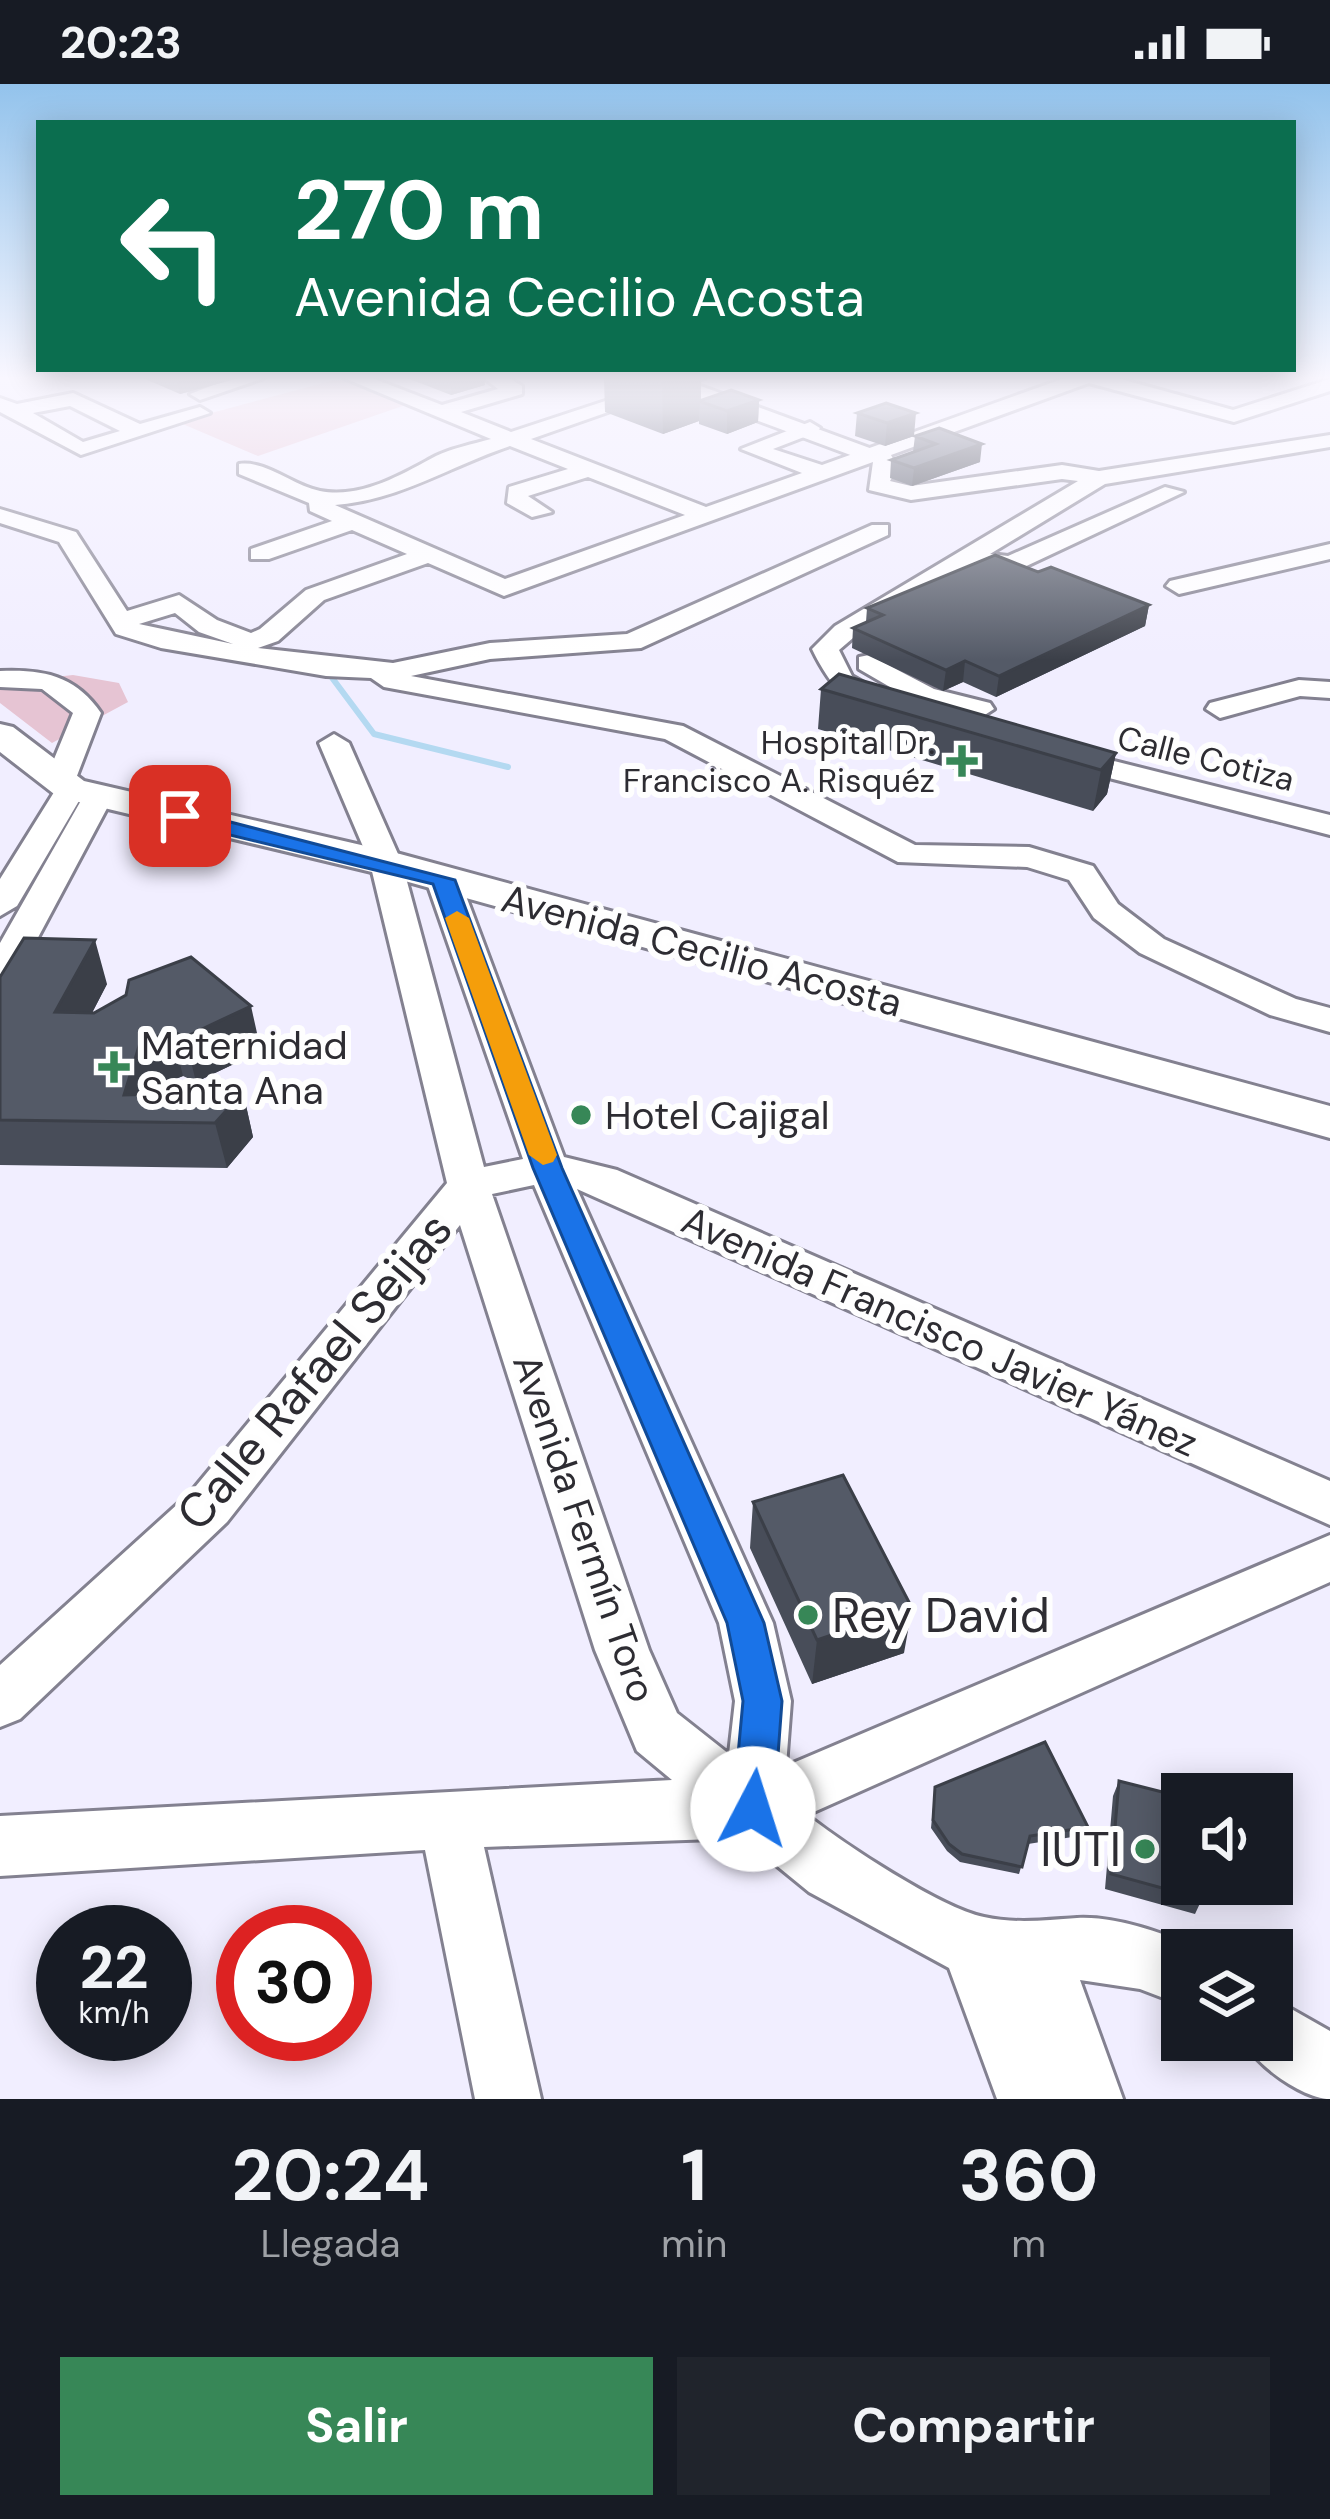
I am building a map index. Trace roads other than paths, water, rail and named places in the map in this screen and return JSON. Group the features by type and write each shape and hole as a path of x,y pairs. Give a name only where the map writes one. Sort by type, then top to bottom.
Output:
{"main road":[{"path":"0,735 76,789"},
{"name":"Avenida Cecilio Acosta","path":"76,789 386,863 1330,1122"}],"street":[{"path":"256,472 328,499"},
{"path":"436,472 328,499 318,506 504,588 821,472"},
{"path":"540,512 515,498 517,492 581,472"},
{"path":"599,472 706,515"},
{"path":"884,472 877,484 901,492 1062,472"},
{"path":"1062,472 1099,478 1136,472"},
{"path":"984,723 912,703 868,699 841,681 825,649 1099,478"},
{"path":"969,559 1011,564 1173,492"},
{"path":"0,515 68,537 118,622 182,644 326,668 393,671 490,651 632,642 880,530"},
{"path":"260,554 352,522"},
{"path":"1179,586 1258,572 1330,550"},
{"path":"118,622 179,603 208,626 252,642 269,635 315,595 425,556"},
{"path":"868,663 912,703"},
{"path":"393,671 384,679 674,732 909,855 1029,856 1081,873 1106,911 1152,946 1283,1007 1330,1020"},
{"path":"0,680 35,677 60,684 80,699 87,712 76,789 0,975"},
{"path":"1220,710 1299,688 1330,690"},
{"name":"Avenida Fermín Toro","path":"334,742 386,863 468,1185 622,1650 657,1732 830,1871 974,1947"},
{"name":"Calle Cotiza","path":"1030,748 1330,825"},
{"path":"0,906 76,789"},
{"path":"1280,815 1330,806"},
{"path":"443,880 548,1168 746,1623 763,1701 753,1809"},
{"path":"468,1185 548,1168"},
{"name":"Avenida Francisco Javier Yánez","path":"548,1168 602,1180 1330,1504"},
{"name":"Calle Rafael Seijas","path":"0,1701 209,1507 468,1185"},
{"path":"0,1846 448,1819 753,1809 1330,1558"},
{"path":"448,1819 508,2099"},
{"path":"1030,2099 974,1947 1039,1954 1080,1949 1161,1966"},
{"path":"1039,1954 1090,2099"},
{"path":"1293,2044 1330,2070"}],"waterway":[{"path":"327,671 374,734 508,767"}],"place":[{"name":"Hospital Dr. Francisco A. Risquéz","path":"962,761"},
{"name":"Maternidad Santa Ana","path":"114,1067"},
{"name":"Hotel Cajigal","path":"581,1115"},
{"name":"Rey David","path":"808,1615"},
{"name":"IUTI","path":"1145,1849"}]}
